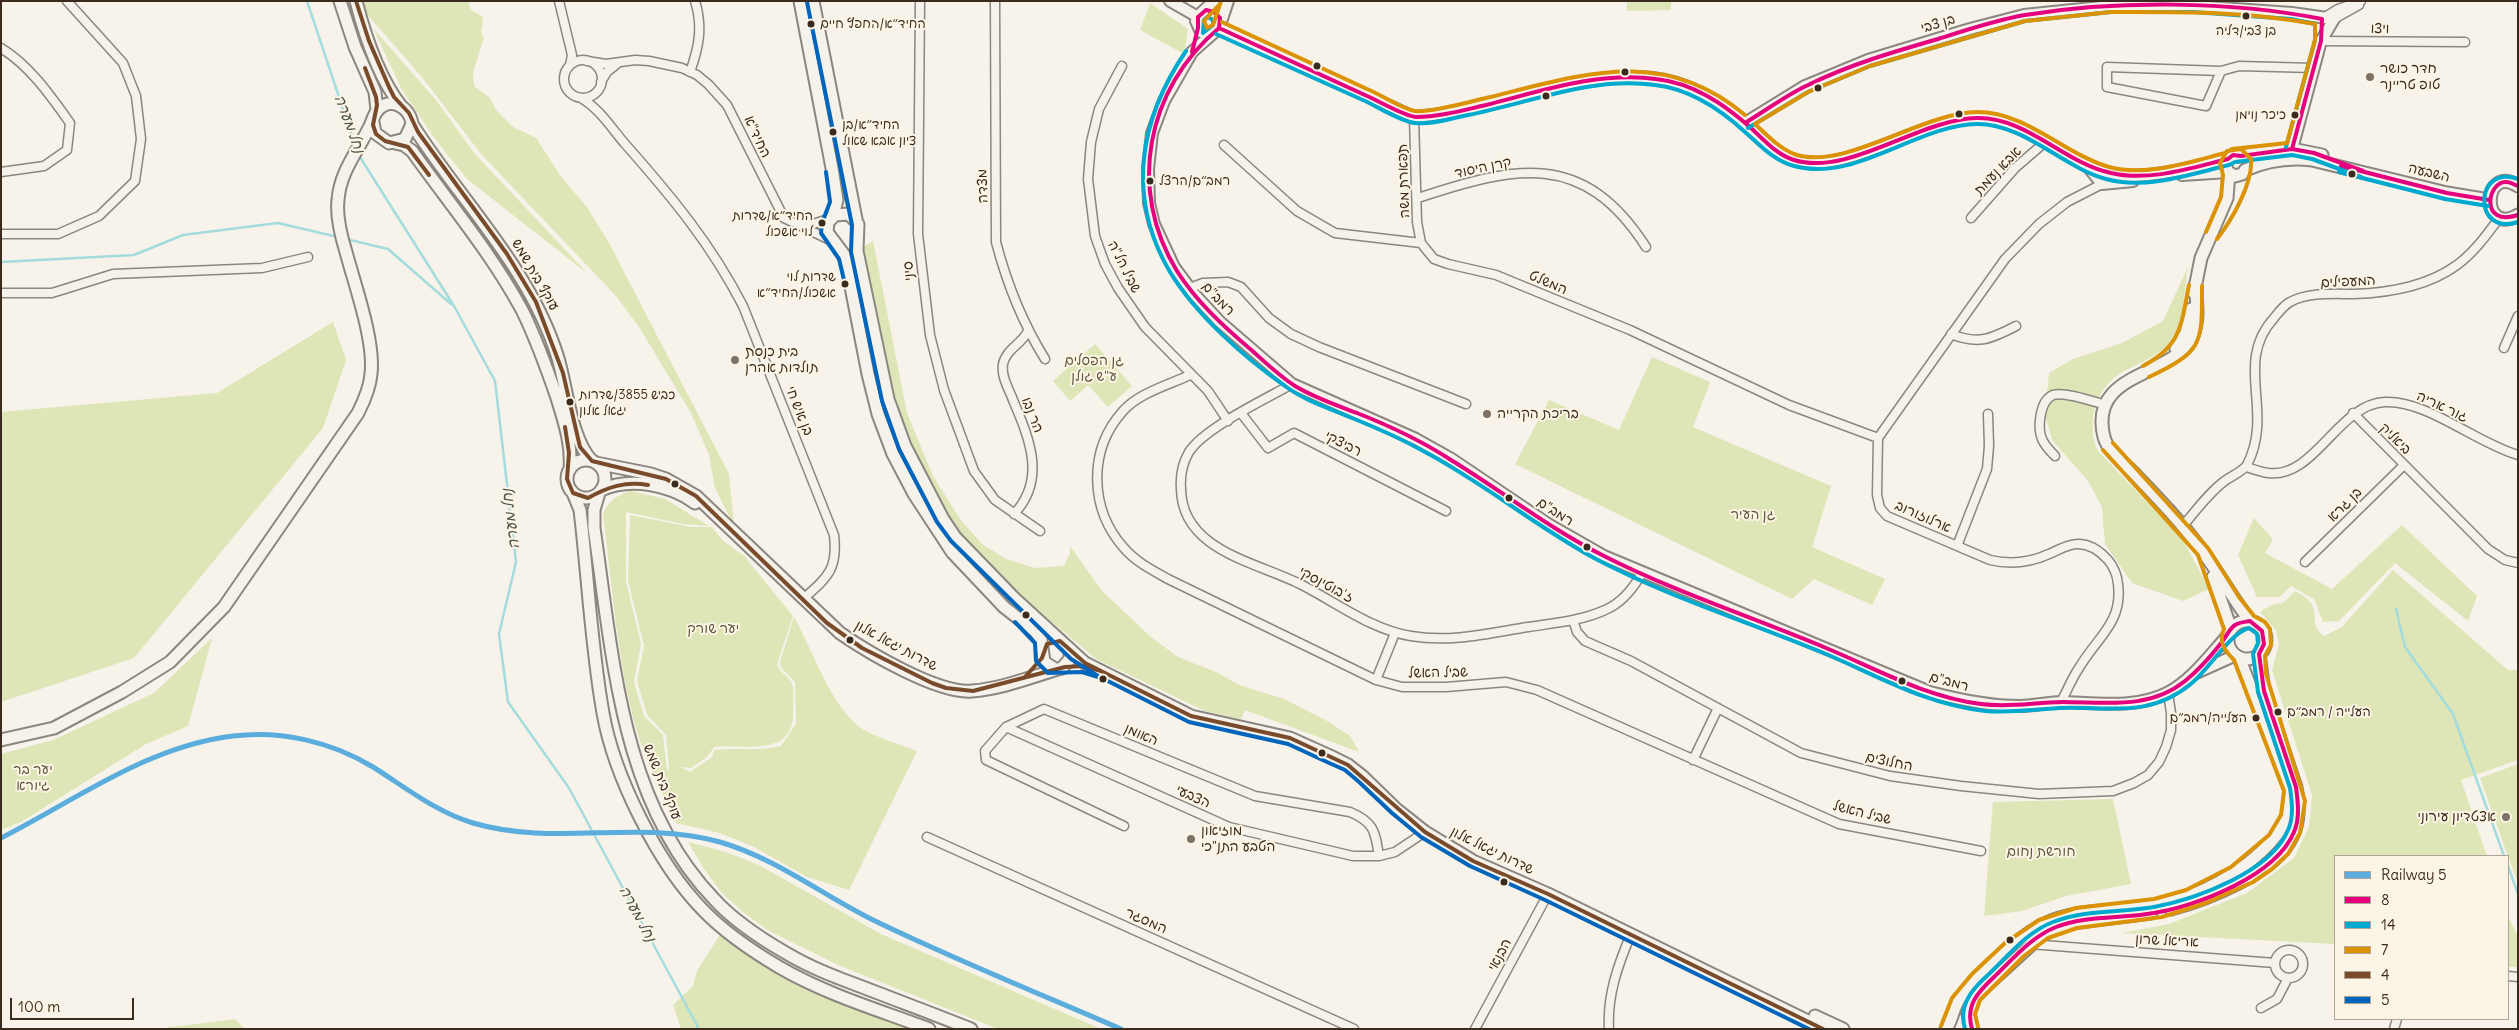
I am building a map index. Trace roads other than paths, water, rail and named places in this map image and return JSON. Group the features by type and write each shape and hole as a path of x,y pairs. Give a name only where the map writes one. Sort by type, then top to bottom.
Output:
{"main road":[{"path":"1,740 54,728 122,692 170,662 224,606 358,413 369,387 372,373 365,327 338,214 339,190 351,158 377,110 375,92 355,47 340,1"},
{"path":"351,158 372,144 405,139 412,124 409,113 402,106 386,80 356,1"},
{"path":"800,1 832,168 836,200 832,217 827,227 834,242 845,256 868,374 878,414 893,454 914,494 952,552 998,600 1036,632 1041,640 1042,655 1047,666 1060,668 1070,659 1067,647 1051,642 1042,655 1024,678"},
{"path":"813,1 858,224 857,235 846,244 834,242"},
{"path":"377,110 391,104 402,106"},
{"path":"372,122 375,133 389,142 412,151 493,263 521,310 550,377 562,415 570,452 570,468 567,479 580,510 603,714 620,770 637,809 665,860 702,910 722,928 760,955 818,986 929,1029"},
{"name":"עוקף בית שמש","path":"412,124 507,254 536,302 554,345 563,373 580,447 594,462"},
{"name":"השבעה","path":"2241,156 2292,149 2314,153 2363,171"},
{"path":"1972,1029 1968,1014 1974,997 2030,944 2049,930 2071,923 2142,915 2185,905 2239,882 2264,867 2293,836 2298,818 2299,802 2296,787 2264,692 2260,654 2265,644 2264,632 2250,621 2203,552 2108,446 2103,429 2106,404 2113,393 2176,356 2184,349 2196,328 2198,308 2195,285 2208,242 2227,198 2228,173 2225,165 2233,155 2241,156 2246,164 2243,172 2225,217 2208,242"},
{"name":"השבעה","path":"2243,172 2275,160 2294,158 2363,171 2447,193 2489,200"},
{"path":"2228,173 2235,176 2243,172"},
{"path":"2518,186 2506,182 2498,185 2491,191 2489,200 2491,209 2500,217 2509,218 2518,215"},
{"path":"832,217 844,213 856,219"},
{"name":"שדרות יגאל אלון","path":"857,235 857,251 888,399 905,446 943,519 955,537 1014,598 1085,662 1191,716 1290,738 1324,753 1348,765 1425,832 1473,861 1548,894 1824,1029"},
{"path":"570,468 580,461 594,462 604,475 600,492 588,498 573,493"},
{"name":"שדרות יגאל אלון","path":"594,462 639,470 666,479 696,496 827,623 862,648 946,688 973,691 1060,668 1083,666 1101,671"},
{"name":"שדרות יגאל אלון","path":"600,492 611,486 634,483 665,489 691,501 732,531"},
{"name":"עוקף בית שמש","path":"600,492 594,510 594,528 622,710 633,752 652,802 679,853 701,885 725,911 786,954 824,972 971,1029"},
{"path":"1946,1029 1956,1006 1965,992 2010,946 2033,930 2066,917 2151,906 2192,894 2246,866 2275,839 2288,816 2291,804 2290,790 2237,656 2229,646 2230,632 2203,552"},
{"path":"2230,632 2239,622 2250,621"},
{"path":"2237,656 2250,658 2260,654"},
{"name":"שדרות יגאל אלון","path":"1772,1002 1807,1013 1843,1029"}],"street":[{"path":"1,234 58,234 99,216 135,181 141,139 136,96 123,63 67,1"},
{"path":"559,1 570,46 570,65"},
{"path":"690,72 698,48 700,23 695,1"},
{"name":"סיני","path":"920,1 918,234 930,335 944,390 974,471 995,500 1040,531"},
{"name":"מצדה","path":"994,1 996,242 1005,276 1028,331 1045,359"},
{"path":"1170,1 1202,14 1216,13 1217,28"},
{"path":"1202,14 1214,1"},
{"path":"1198,28 1205,34 1217,28 1228,1"},
{"path":"2292,149 2321,41 2322,19 2338,9 2362,1"},
{"path":"2321,41 2334,19 2362,1"},
{"name":"בן צבי","path":"1745,123 1805,86 1868,60 1970,29 2024,15 2110,4 2194,4 2334,19"},
{"name":"רמב\"ם","path":"1202,14 1192,52 1164,101 1152,132 1148,169 1149,203 1154,224 1174,267 1190,288 1220,322 1292,384 1416,440 1450,458 1571,538 1642,573 1930,692 1966,702 2022,706 2061,702 2106,704 2148,699 2168,693 2191,675 2230,632"},
{"path":"1217,28 1414,117 1444,113 1540,90 1593,80 1651,78 1676,81 1698,90 1745,123 1786,157 1812,163 1846,158 1958,119 1993,119 2013,125 2084,163 2101,170 2122,175 2144,174 2228,159"},
{"name":"רמב\"ם","path":"1192,52 1217,28"},
{"name":"ויצו","path":"2321,41 2465,42"},
{"path":"570,46 584,61 597,67 600,85 596,102 602,116"},
{"path":"1,48 11,54 44,86 70,122 67,150 44,166 1,172"},
{"name":"החיד\"א","path":"584,61 606,64 635,60 657,62 690,72 708,84 728,105 779,210 791,222 834,242"},
{"path":"584,61 570,65 566,70 564,82 570,93 581,98 592,96 608,72 619,62"},
{"name":"שביל הל\"ה","path":"1122,66 1099,109 1092,142 1088,178 1095,236 1105,264 1118,288 1145,327 1208,392 1228,421"},
{"path":"2221,72 2206,106 2106,87 2107,67 2221,72 2239,66 2314,68"},
{"name":"בן איש חי","path":"581,98 602,116 690,219 726,274 743,306 834,535 836,554 834,565 826,579 803,599"},
{"name":"תפארת משה","path":"1414,117 1418,222 1421,243"},
{"name":"אבא נעמת","path":"1971,218 2015,168 2044,143"},
{"path":"1224,145 1297,211 1335,233 1421,243"},
{"path":"2084,163 2102,184"},
{"path":"2101,170 2103,176 2102,184"},
{"name":"קרן היסוד","path":"1418,198 1512,172 1553,174 1588,186 1610,201 1630,222 1646,247"},
{"path":"1878,438 2005,259 2039,224 2067,202 2102,184 2228,173"},
{"path":"791,222 810,225 832,217"},
{"name":"המעפילים","path":"2246,467 2259,424 2255,352 2262,332 2275,316 2290,302 2323,294 2388,292 2430,280 2458,265 2480,244 2500,217"},
{"name":"המשלט","path":"1421,243 1434,258 1448,264 1496,274 1630,330 1789,405 1878,438"},
{"path":"1,293 52,293 113,274 262,268 308,257"},
{"path":"1190,288 1203,283 1228,282 1241,287 1269,318 1291,334 1319,347 1466,404"},
{"path":"2504,348 2518,316"},
{"path":"1951,334 1967,341 1982,340 2016,326"},
{"name":"הר נבו","path":"1014,514 1025,503 1030,486 1033,472 1032,451 1027,432 1003,371 1007,354 1028,331"},
{"name":"שביל האשל","path":"1190,375 1141,397 1123,410 1112,426 1103,446 1097,474 1100,505 1110,528 1124,549 1143,565 1168,580 1376,680 1402,687 1446,687 1506,682 1538,690 1839,824 1981,850"},
{"name":"ז'בוטינסקי","path":"1292,384 1241,412 1210,432 1190,451 1183,464 1180,478 1181,498 1185,516 1214,546 1301,584 1368,621 1395,633 1413,637 1463,637 1573,620 1612,606 1634,587 1642,573"},
{"path":"2055,456 2042,440 2042,414 2045,402 2053,395 2064,395 2106,404"},
{"name":"גור אריה","path":"2353,413 2367,406 2383,402 2401,402 2415,406 2480,439 2518,455"},
{"name":"רביצקי","path":"1241,412 1268,448 1294,433 1446,511"},
{"path":"2182,527 2223,482 2246,467 2270,473 2284,471 2314,453 2353,413"},
{"name":"ביאליק","path":"2353,413 2404,465 2434,492 2488,549 2505,560 2518,563"},
{"path":"1957,546 1987,469 1989,446 1988,414"},
{"name":"ארלוזורוב","path":"1878,438 1877,480 1880,508 1887,516 1901,524 1990,560 2012,564 2035,559 2066,546 2078,544 2091,547 2102,553 2112,565 2117,576 2119,605 2111,623 2079,668 2061,702"},
{"name":"בן גרא","path":"2305,562 2404,465"},
{"name":"החלוצים","path":"1573,620 1576,632 1585,641 1631,662 1801,753 1890,776 2039,794 2113,790 2134,783 2148,775 2159,762 2171,730 2168,693"},
{"path":"1376,680 1395,633"},
{"name":"רמב\"ם","path":"2191,675 2237,656"},
{"path":"1693,760 1718,708"},
{"name":"האומן","path":"1124,826 986,760 985,751 1006,727 1044,709 1255,796 1350,812 1364,818 1372,825 1379,856"},
{"name":"הצבעי","path":"1006,727 1229,827 1353,856 1379,856"},
{"path":"1379,856 1395,852 1425,832"},
{"name":"המסגר","path":"927,837 1354,1029"},
{"name":"הבנאי","path":"1474,1029 1548,894"},
{"path":"2049,930 2052,945 2057,948"},
{"path":"1609,1029 1610,1003 1616,971 1630,934"},
{"name":"אריאל שרון","path":"2030,944 2057,948 2208,956 2275,963"},
{"path":"2288,950 2300,956 2302,969 2297,976 2288,978 2277,971 2275,963 2279,954 2288,950"},
{"path":"2261,1008 2277,999 2288,978"}],"waterway":[{"name":"נחל מערה","path":"307,1 355,145"},
{"name":"נחל מערה","path":"358,154 454,306 495,381 516,562 499,634 508,702 569,788 699,1029"},
{"path":"1,262 134,255 183,235 278,223 338,237"},
{"path":"346,239 388,249 451,304"},
{"path":"2396,609 2405,647 2453,714 2504,855"},
{"path":"2509,869 2518,894"}],"rail line":[{"name":"5","path":"1,838 113,776 171,751 233,736 269,735 306,740 357,758 434,806 473,823 504,830 534,833 659,833 720,842 740,849 760,857 852,909 902,934 1121,1029"}],"place":[{"name":"בן צבי/דליה","path":"2246,16"},
{"name":"החיד״א/החפץ חיים","path":"811,24"},
{"name":"חדר כושר טופ טריינר","path":"2370,77"},
{"name":"כיכר נוימן","path":"2295,115"},
{"name":"החיד״א/בן ציון אבא שאול","path":"833,132"},
{"name":"רמב״ם/הרצל","path":"1150,181"},
{"name":"החיד״א/שדרות לוי אשכול","path":"822,223"},
{"name":"שדרות לוי אשכול/החיד״א","path":"845,284"},
{"name":"בית כנסת תולדות אהרן","path":"735,360"},
{"name":"כביש 3855/שדרות יגאל אלון","path":"570,402"},
{"name":"בריכת הקרייה","path":"1487,414"},
{"name":"העלייה / רמב״ם","path":"2278,712"},
{"name":"העלייה/רמב״ם","path":"2256,718"},
{"name":"אצטדיון עירוני","path":"2506,817"},
{"name":"מוזיאון הטבע התנ\"כי","path":"1191,839"}],"park label":[{"name":"גן הפסלים ע\"ש גולן","path":"1094,370"},
{"name":"גן העיר","path":"1753,515"},
{"name":"יער שורק","path":"713,629"},
{"name":"יער בר גיורא","path":"33,778"},
{"name":"חורשת נחום","path":"2041,852"}]}
